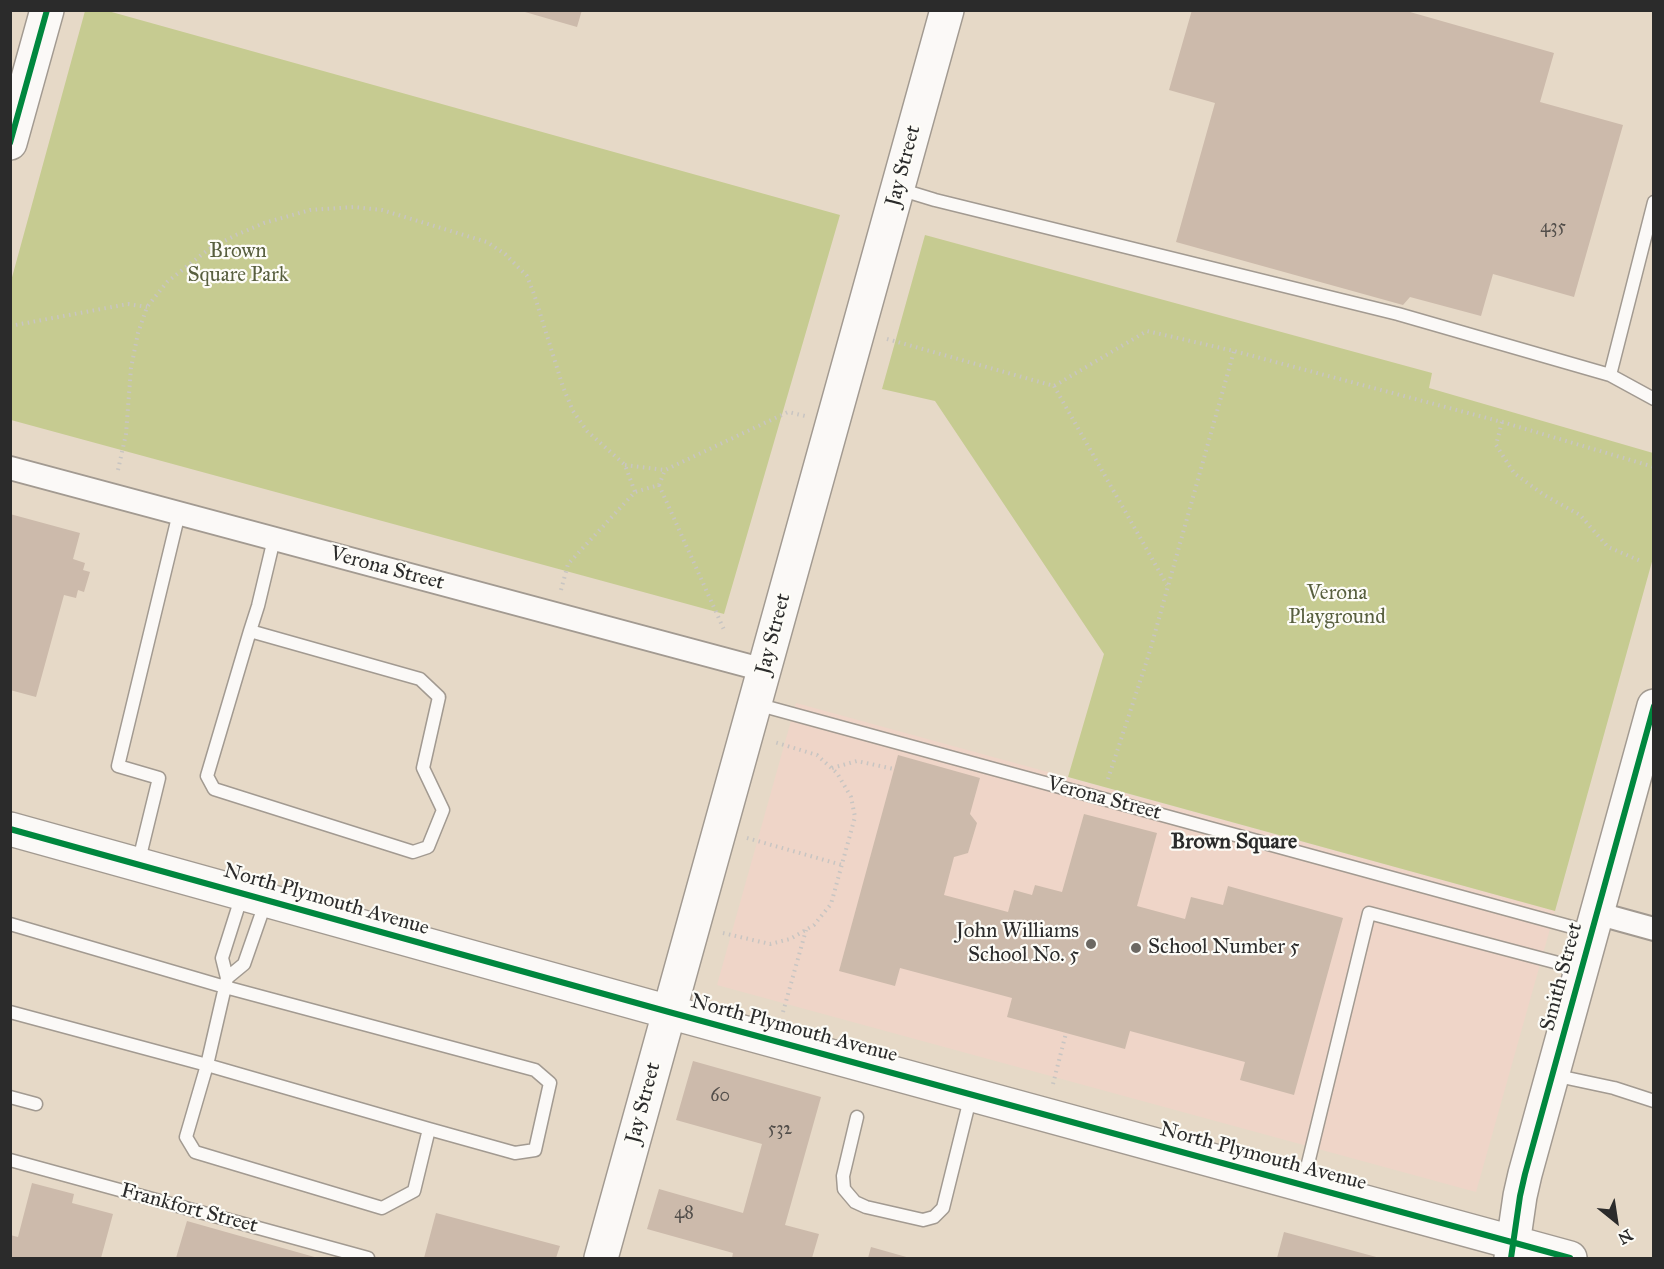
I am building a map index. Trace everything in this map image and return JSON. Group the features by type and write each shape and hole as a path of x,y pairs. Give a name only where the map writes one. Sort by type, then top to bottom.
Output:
{"street":[{"path":"10,143 47,10"},
{"name":"Jay Street","path":"601,1258 947,10"},
{"name":"Verona Street","path":"10,468 764,670"},
{"name":"Smith Street","path":"1512,1250 1522,1185 1653,706"},
{"name":"North Plymouth Avenue","path":"10,829 1303,1185 1512,1250 1570,1258"},
{"name":"Verona Street","path":"1594,923 1653,929"}],"lane":[{"path":"898,189 1398,314 1610,375 1653,399"},
{"path":"1610,375 1653,202"},
{"path":"137,864 159,778 118,766 179,513"},
{"path":"250,631 420,679 439,697 423,768 443,810 428,847 412,852 214,789 207,776 250,631 274,539"},
{"name":"Verona Street","path":"751,719 1102,798 1594,923"},
{"path":"254,897 222,958 226,982 207,1065 186,1137 195,1152 382,1208 414,1191 429,1129"},
{"path":"226,982 244,964 254,897"},
{"path":"1303,1185 1369,913 1581,969"},
{"path":"10,924 226,982 536,1070 550,1083 535,1150 515,1154 207,1065 10,1012"},
{"path":"1552,1075 1614,1089 1653,1101"},
{"path":"857,1117 843,1176 844,1189 855,1202 866,1207 923,1220 934,1217 943,1208 971,1094"},
{"path":"10,1097 36,1104"},
{"name":"Frankfort Street","path":"10,1160 368,1258"}],"path":[{"path":"112,495 126,434 131,368 138,333 147,307 167,282 208,249 264,223 310,210 354,207 382,210 487,242 505,254 527,276 573,411 587,431 625,465 635,492"},
{"path":"10,326 128,304 147,307"},
{"path":"858,330 1054,386 1167,586"},
{"path":"1054,386 1147,331 1234,351 1502,422 1653,468"},
{"path":"1102,798 1149,654 1234,351"},
{"path":"625,465 665,470 788,412 833,422"},
{"path":"1502,422 1496,445 1514,473 1544,495 1580,515 1608,547 1643,562"},
{"path":"665,470 659,485 726,633"},
{"path":"554,614 568,564 635,492 659,485"},
{"path":"693,926 771,944 790,939 814,925 831,904 842,865 855,817 851,797 837,773 817,755 751,719"},
{"path":"832,768 857,761 894,769"},
{"path":"720,831 842,865"},
{"path":"775,1041 806,930"},
{"path":"1046,1115 1066,1033"}],"shaded area":[{"name":"School Number 5","path":"796,703 1555,911 1476,1192 717,985"}],"green space":[{"name":"Brown Square Park","path":"85,11 108,11 840,215 724,614 11,420 11,281"},
{"name":"Verona Playground","path":"925,235 1432,373 1429,388 1653,453 1653,558 1555,911 1068,777 1104,654 935,401 882,389"}],"building":[{"path":"518,10 582,10 577,27"},
{"path":"1192,10 1403,10 1554,53 1540,102 1623,125 1574,297 1493,274 1481,316 1410,297 1403,305 1176,242 1215,103 1169,90"},
{"path":"10,514 80,533 73,559 85,563 83,570 90,572 84,592 78,590 76,598 64,595 36,697 10,690"},
{"name":"John Williams School No. 5","path":"898,755 980,778 970,814 977,823 968,853 954,857 944,895 1008,912 1014,890 1032,895 1035,885 1062,892 1084,814 1157,833 1137,906 1185,919 1191,897 1223,905 1228,886 1343,918 1294,1095 1240,1080 1245,1062 1130,1031 1125,1049 1007,1017 1012,998 900,968 895,986 839,971"},
{"path":"693,1061 821,1097 785,1225 819,1234 812,1258 732,1258 733,1253 647,1229 659,1189 743,1213 762,1144 676,1120"},
{"path":"32,1183 74,1194 72,1203 113,1214 101,1258 10,1258 10,1235 18,1237"},
{"path":"436,1213 560,1246 556,1258 424,1258"},
{"path":"187,1221 318,1258 176,1258"},
{"path":"1284,1232 1380,1258 1277,1258"},
{"path":"871,1247 910,1258 868,1258"}],"cycle path":[{"path":"10,143 47,10"},
{"path":"1511,1258 1525,1174 1654,706"},
{"path":"10,829 1570,1258"}],"place":[{"name":"John Williams School No. 5","path":"1091,944"},
{"name":"School Number 5","path":"1136,948"}],"district":[{"name":"Brown Square","path":"1234,843"}]}
